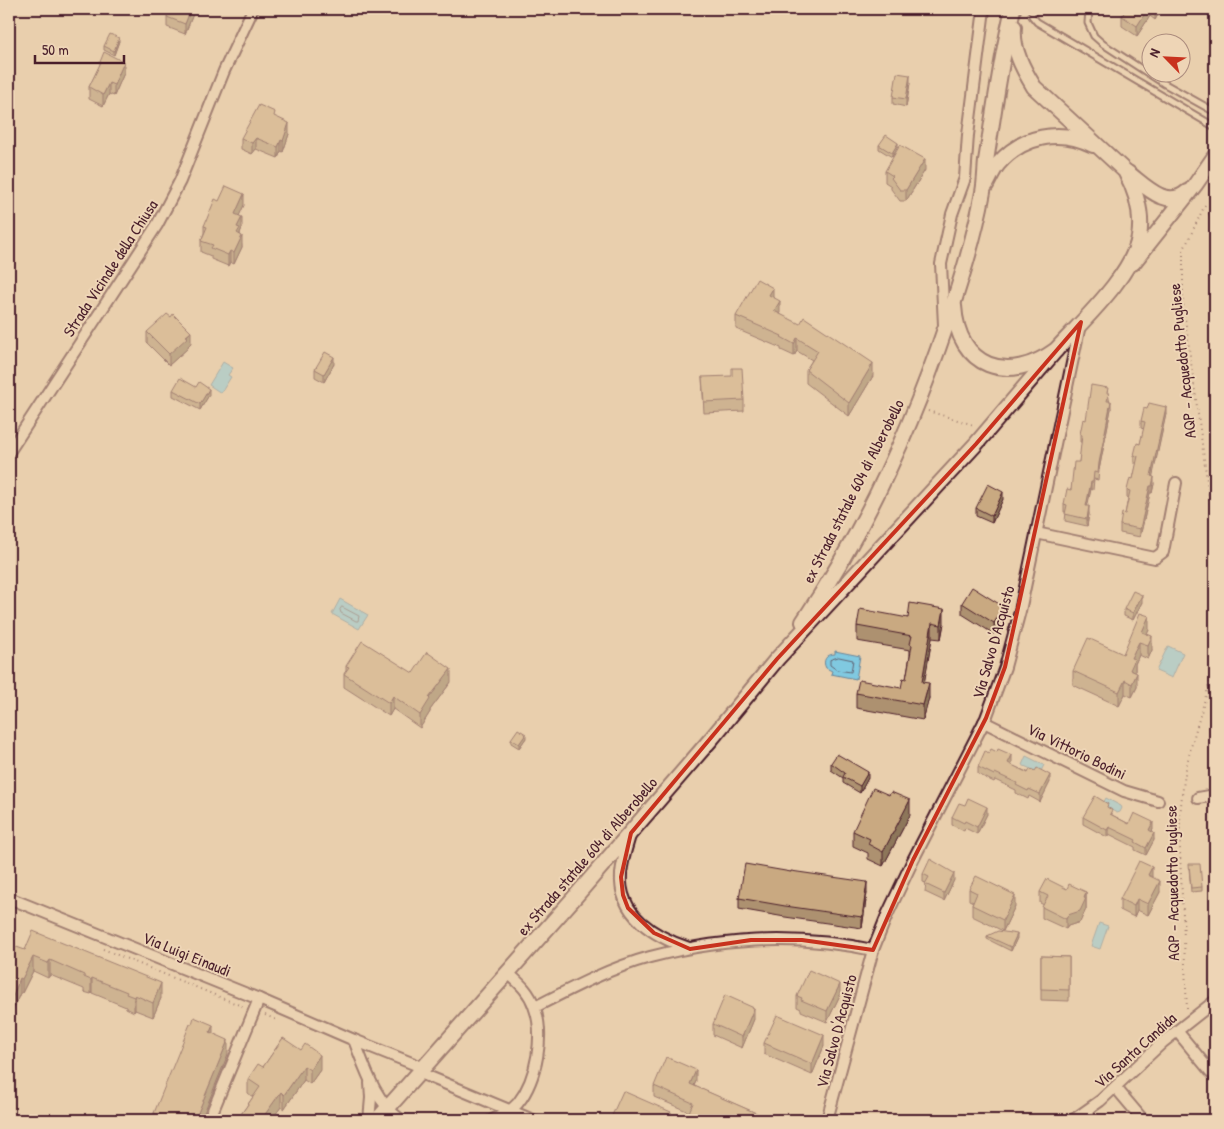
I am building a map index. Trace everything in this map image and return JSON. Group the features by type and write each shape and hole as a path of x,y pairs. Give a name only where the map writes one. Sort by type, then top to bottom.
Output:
{"main road":[{"name":"ex Strada statale 604 di Alberobello","path":"378,1120 631,833 777,659 986,432 1114,286 1131,258 1139,237 1138,204 1134,186 1125,171 1034,86 1018,56 1013,34 1014,9"},
{"name":"ex Strada statale 604 di Alberobello","path":"777,659 816,602 855,533 889,467 916,408 962,279 983,190 1014,9"},
{"path":"983,190 997,165 1026,143 1044,136 1059,135 1084,141 1100,149"},
{"path":"1114,286 1195,185 1215,156"},
{"path":"1125,171 1162,198 1174,200 1180,198 1195,185"},
{"path":"954,301 959,331 967,349 985,363 1000,368 1017,368 1032,364 1056,350"}],"street":[{"name":"Strada Vicinale della Chiusa","path":"9,452 158,226 180,181 224,71 253,9"},
{"path":"944,331 941,264 952,214 965,178 968,134 984,9"},
{"name":"Via Salvo D'Acquisto","path":"827,1120 873,950 887,914 984,722 1005,666 1020,611 1081,322"},
{"path":"1036,533 1155,558 1164,552 1176,483"},
{"name":"Via Vittorio Bodini","path":"984,722 1124,791 1158,801"},
{"path":"1198,798 1215,795"},
{"path":"631,833 623,858 620,877 623,895 628,908 654,933 668,941 690,948"},
{"path":"9,910 11,899"},
{"name":"Via Luigi Einaudi","path":"11,899 259,999 533,1120"},
{"path":"535,1007 570,989 619,968 690,948 751,940 794,940 834,943 873,950"},
{"path":"492,1120 510,1111 522,1096 536,1062 539,1046 535,1007 526,990 508,973"},
{"path":"208,1120 259,999"},
{"name":"Via Santa Candida","path":"1073,1120 1116,1088 1177,1031 1215,1001"},
{"path":"1177,1031 1215,1076"},
{"path":"354,1040 370,1079 388,1109 401,1120"},
{"path":"369,1120 370,1079"},
{"path":"1116,1088 1143,1120"}],"lane":[{"path":"1032,9 1032,16 1037,22 1215,127"},
{"path":"1088,9 1088,23 1094,36 1103,44 1164,83 1215,112"},
{"path":"1213,214 1215,205"}],"path":[{"name":"AQP - Acquedotto Pugliese","path":"1215,185 1183,251 1183,295 1215,540"},
{"path":"916,408 976,426 986,432"},
{"name":"AQP - Acquedotto Pugliese","path":"1189,1022 1181,872 1181,809 1183,786 1196,731 1210,686 1215,658"},
{"path":"100,948 281,1021"}],"highlighted area":[{"path":"1081,322 1005,667 986,718 913,860 873,950 802,940 751,940 690,949 654,933 628,908 623,895 621,877 631,833 777,659 976,444"}],"water":[{"path":"223,362 233,368 228,375 231,377 221,393 209,385"},
{"path":"340,599 368,615 359,629 332,614"},
{"path":"1168,646 1183,653 1172,678 1156,671"},
{"path":"835,651 860,656 856,679 831,674 832,671 826,668 824,663 826,658 829,655 835,654"},
{"path":"1026,756 1044,765 1040,773 1022,765"},
{"path":"1106,798 1121,806 1120,812 1117,813 1102,805"},
{"path":"1099,923 1108,926 1100,949 1091,946"}],"building":[{"path":"170,9 191,9 185,24 167,17"},
{"path":"1126,9 1148,9 1137,26 1122,16"},
{"path":"110,34 119,38 114,51 104,46"},
{"path":"104,52 124,62 114,85 109,83 103,95 89,87"},
{"path":"897,73 910,75 906,99 893,97"},
{"path":"259,105 275,112 274,116 289,123 283,141 281,140 278,147 256,138 252,143 241,138"},
{"path":"886,135 898,143 892,153 879,145"},
{"path":"900,145 925,159 906,190 900,190 891,178 893,176 885,171"},
{"path":"226,186 244,194 235,214 242,217 237,227 240,228 237,233 242,236 234,253 230,251 228,255 211,248 213,245 201,241 207,227 204,226 215,199 219,201"},
{"path":"757,279 773,288 769,295 780,301 774,311 800,324 804,317 873,363 849,403 806,370 818,351 797,338 794,344 782,336 736,316"},
{"path":"167,314 171,317 173,314 191,332 169,354 147,332"},
{"path":"325,352 334,357 324,374 315,369"},
{"path":"732,368 742,368 744,400 704,402 702,377 732,376"},
{"path":"180,378 196,387 199,382 209,389 200,404 173,390"},
{"path":"1091,385 1108,388 1107,401 1111,401 1098,473 1094,472 1086,506 1089,506 1087,519 1065,514 1067,505 1064,504 1067,489 1071,490 1074,462 1079,462 1082,435 1080,434 1083,419 1086,420"},
{"path":"1149,403 1166,407 1151,476 1154,477 1152,486 1150,486 1140,529 1120,525 1122,513 1125,514 1130,491 1127,490 1130,478 1133,479 1138,456 1134,455 1137,443 1140,444 1145,422 1141,421 1144,408 1147,409"},
{"path":"988,484 1003,492 992,516 976,508"},
{"path":"972,587 1004,607 994,623 962,603"},
{"path":"1133,591 1142,595 1133,613 1124,609"},
{"path":"910,603 944,609 941,625 932,623 922,682 929,683 923,705 856,693 859,680 901,688 903,678 906,679 912,645 910,644 912,636 857,626 860,609 908,618"},
{"path":"1140,613 1149,616 1142,632 1152,636 1148,645 1139,642 1131,658 1135,659 1130,670 1137,673 1132,684 1125,680 1119,692 1073,671 1088,638 1123,654"},
{"path":"362,641 413,673 427,652 451,669 429,698 420,715 393,696 389,703 344,674 349,667 346,666"},
{"path":"518,729 526,734 519,744 511,739"},
{"path":"991,749 997,752 998,749 1012,755 1008,763 1028,773 1030,769 1035,771 1037,768 1050,775 1040,794 1029,789 1028,791 1016,785 1017,783 978,767 985,751 989,753"},
{"path":"837,754 868,772 860,786 843,777 845,773 831,763"},
{"path":"873,788 889,795 891,792 910,800 883,852 868,844 870,839 853,831"},
{"path":"1095,796 1108,804 1107,807 1112,810 1110,814 1129,824 1134,813 1153,822 1149,830 1154,833 1146,848 1135,842 1136,840 1109,827 1107,830 1083,817"},
{"path":"968,798 987,807 977,827 952,817 959,803 965,805"},
{"path":"930,859 954,873 944,893 925,884 929,877 923,874"},
{"path":"1215,860 1215,873 1211,862"},
{"path":"1139,861 1152,867 1148,875 1160,881 1148,904 1137,899 1134,906 1120,899"},
{"path":"745,864 867,882 862,917 739,898"},
{"path":"1189,864 1200,864 1202,887 1191,888"},
{"path":"976,876 1015,895 1003,920 972,905 977,893 969,889"},
{"path":"1047,879 1067,889 1069,884 1086,892 1084,897 1086,898 1080,911 1068,915 1066,919 1042,907 1048,896 1040,892"},
{"path":"33,931 161,983 153,1003 135,995 134,997 126,994 127,992 92,978 91,980 50,960 48,963 33,957 22,979 20,978 13,996 9,994 9,950 11,945 25,950"},
{"path":"998,931 1017,934 1011,947 987,936"},
{"path":"1041,956 1069,957 1069,990 1041,989"},
{"path":"809,970 840,984 827,1011 801,1000 802,998 797,996"},
{"path":"725,995 754,1008 742,1037 713,1024"},
{"path":"777,1015 824,1035 812,1064 764,1043"},
{"path":"194,1017 213,1025 210,1032 228,1040 195,1120 173,1120 154,1113"},
{"path":"283,1038 301,1050 305,1044 320,1055 310,1070 304,1066 284,1095 281,1092 261,1120 237,1120 260,1087 248,1079 258,1064 263,1067"},
{"path":"666,1057 696,1070 690,1084 772,1120 694,1120 687,1117 693,1103 654,1086"},
{"path":"623,1091 671,1112 667,1120 610,1120"}]}
